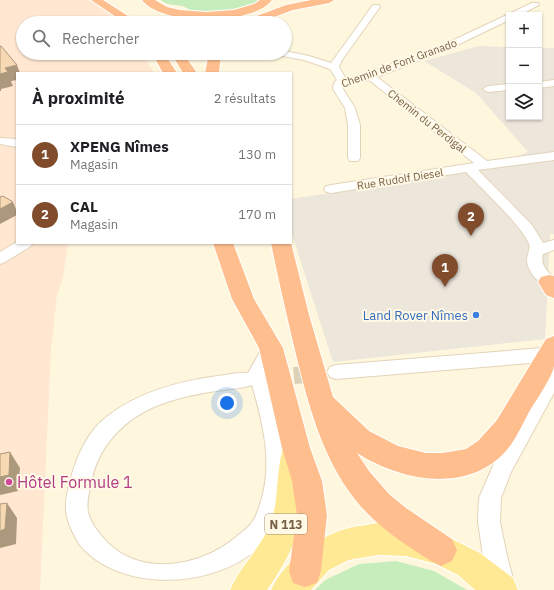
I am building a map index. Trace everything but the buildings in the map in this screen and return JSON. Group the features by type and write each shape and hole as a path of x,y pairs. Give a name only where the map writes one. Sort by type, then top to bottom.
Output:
{"highway":[{"path":"96,0 122,16"},
{"path":"140,0 151,15"},
{"path":"146,0 167,11 203,15 228,14 250,10 267,0"},
{"path":"265,16 280,10 329,0"},
{"path":"134,11 137,16"},
{"path":"162,60 169,72"},
{"path":"182,60 189,72"},
{"path":"212,72 213,60"},
{"path":"223,244 243,299 271,348 296,448 307,481 312,516 297,580"},
{"path":"281,244 294,302 321,401 337,446 353,473 371,497 388,513 441,550"},
{"path":"321,401 355,435 376,450 402,462 426,466 450,465 476,458 488,451 499,439 553,358"}],"main road":[{"name":"N 113","path":"247,590 268,562 284,528 289,513 296,448"},
{"path":"297,580 318,559 345,545 378,539 406,540 441,550 469,564 501,590"}],"street":[{"path":"520,12 535,5"},
{"path":"334,67 337,60 376,7"},
{"name":"Chemin de Font Granado","path":"354,158 354,125 350,108 337,85 343,82 370,76 446,47 506,18"},
{"path":"292,55 334,67 343,82"},
{"name":"Chemin du Perdigal","path":"370,76 484,165"},
{"path":"542,85 554,83"},
{"path":"488,89 506,87"},
{"path":"0,141 16,143"},
{"name":"Rue Rudolf Diesel","path":"331,189 484,165 554,156"},
{"path":"469,168 527,228 537,245 533,260 535,267 552,285"},
{"path":"527,228 554,243"},
{"path":"536,253 541,248 554,243"},
{"path":"0,259 24,244"},
{"path":"246,380 210,384 150,399 123,414 102,434 88,456 81,475 79,482 77,511 89,540 110,561 137,574 180,576 212,567 241,549 261,528 273,497 278,476 273,426 257,372 271,348"},
{"path":"336,372 553,358 502,468 490,498 489,522 495,556 504,590"}],"shaded area":[{"path":"0,0 88,0 94,2 111,16 16,16 16,60 146,60 153,72 16,72 16,244 68,244 63,278 57,295 51,349 40,590 0,590"},
{"path":"479,46 506,47 506,120 542,120 542,48 554,48 554,234 550,234 545,339 333,362 292,234 292,199 485,169 528,152 476,93 424,61"}],"green space":[{"path":"161,0 260,0 258,2 235,9 201,12 193,11 182,6 168,4"},
{"path":"396,561 434,571 467,590 315,590 325,580 359,564"}],"tunnel":[{"path":"269,378 322,373"}],"place":[{"name":"CAL","path":"471,236"},
{"name":"XPENG Nîmes","path":"445,287"},
{"name":"Land Rover Nîmes","path":"476,315"},
{"name":"Hôtel Formule 1","path":"9,482"}]}
